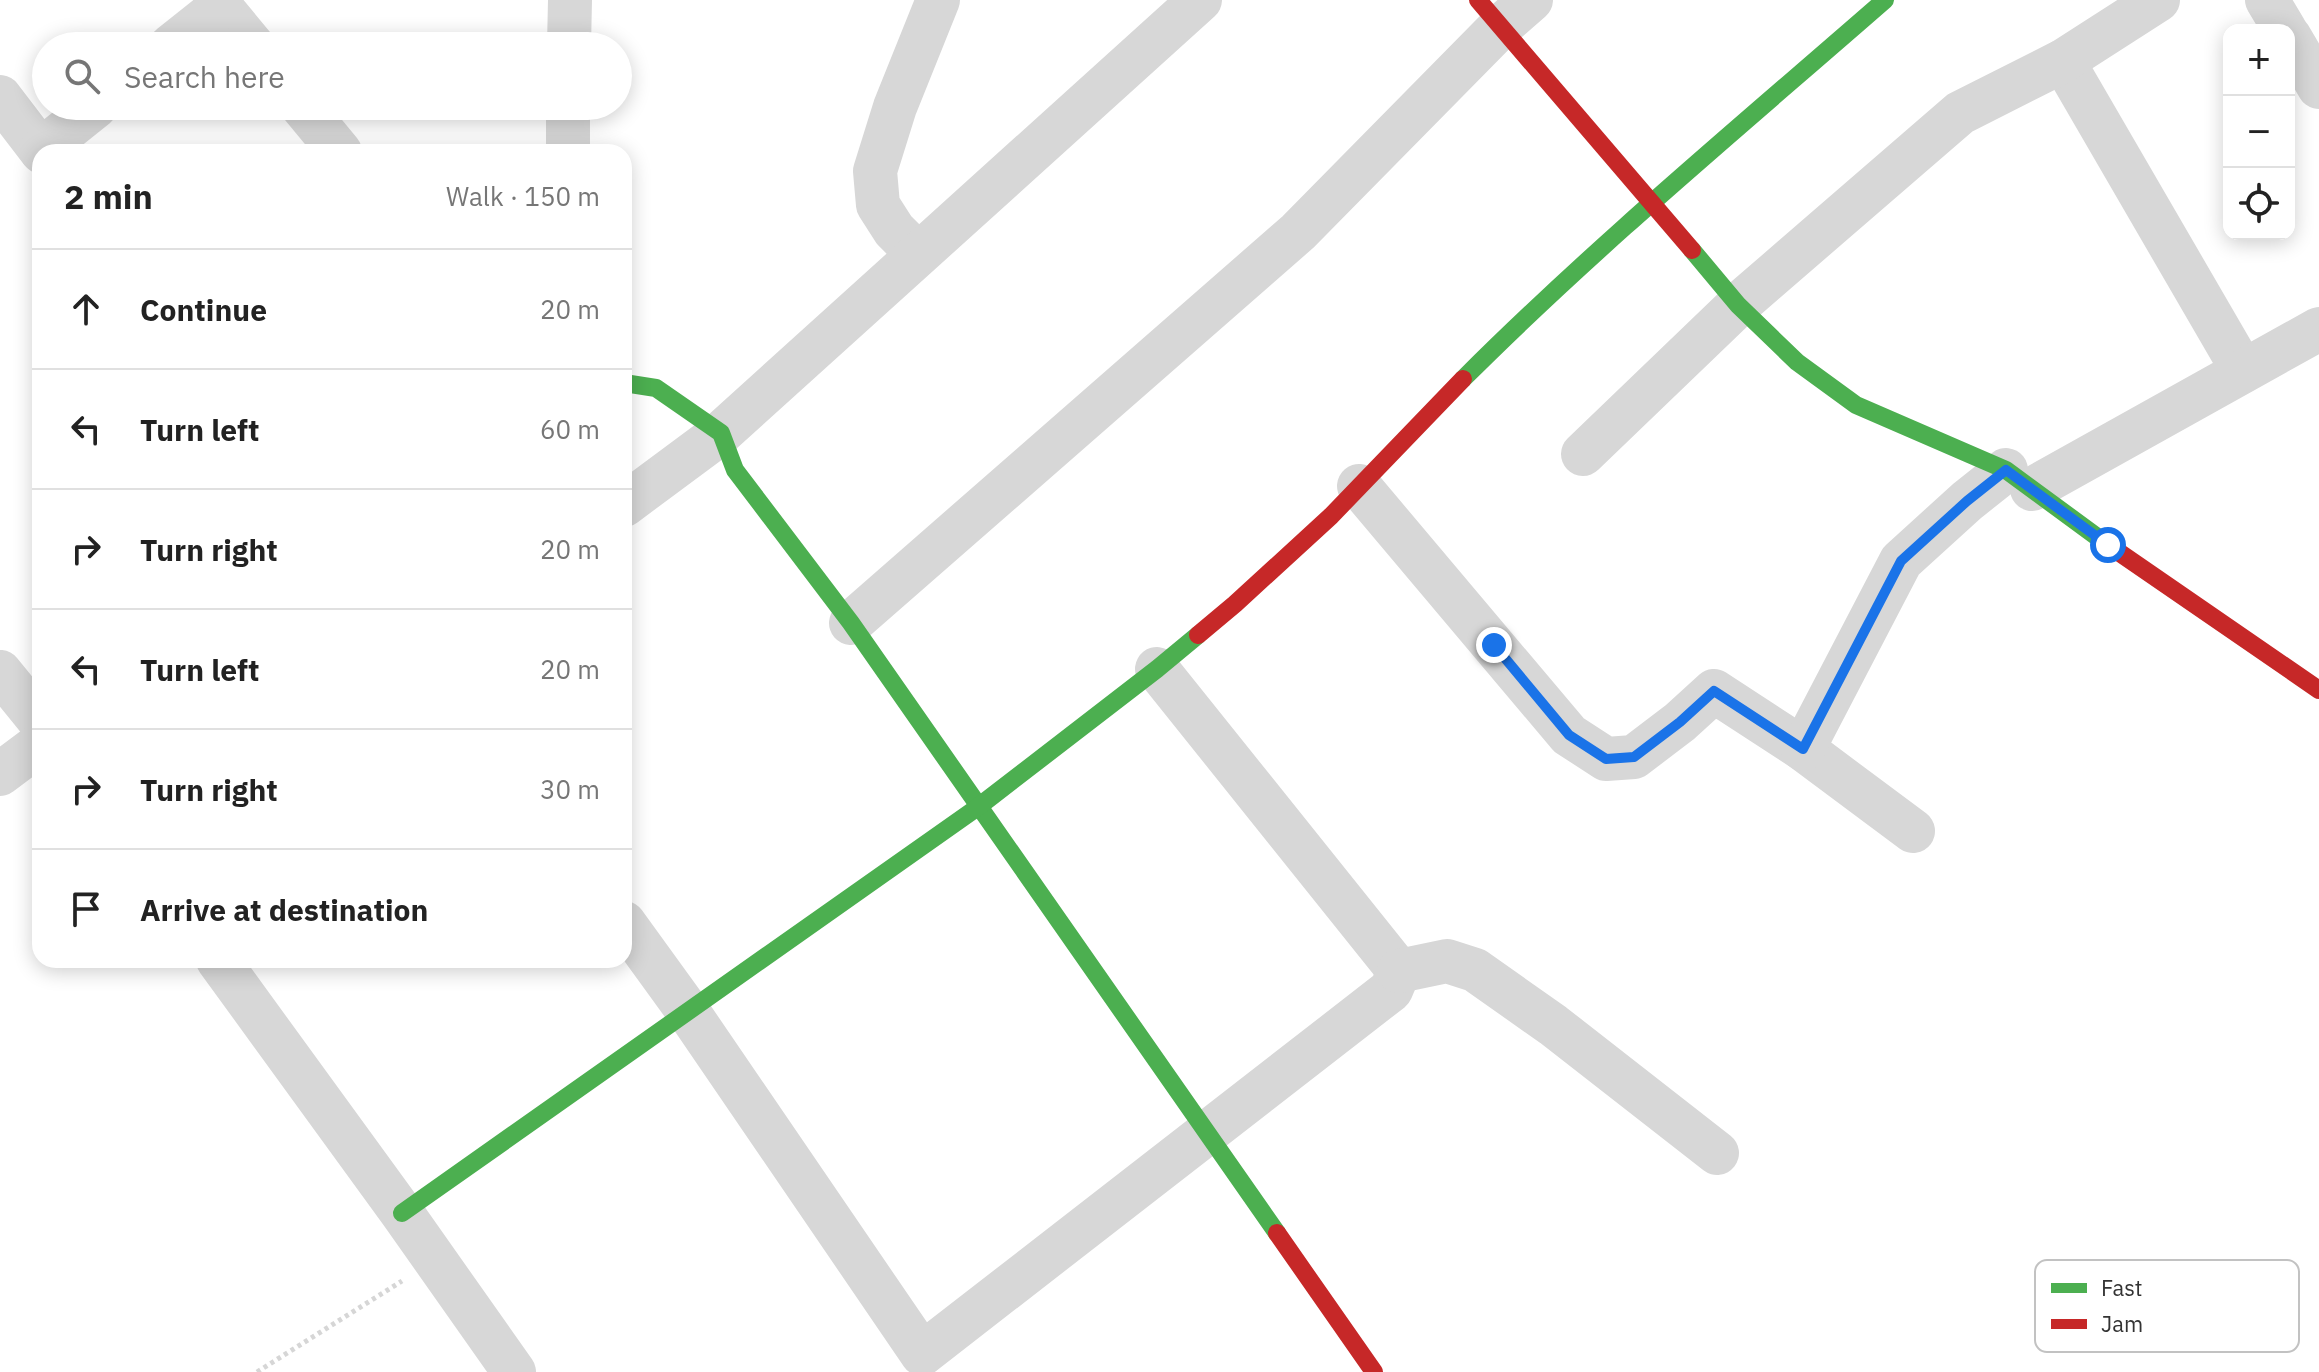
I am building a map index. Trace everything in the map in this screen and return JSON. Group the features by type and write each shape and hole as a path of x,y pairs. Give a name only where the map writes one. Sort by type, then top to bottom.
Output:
{"street":[{"path":"569,32 570,0"},
{"path":"918,254 894,230 878,205 875,171 895,107 938,0"},
{"path":"632,499 721,433 1200,0"},
{"path":"402,1213 978,807 1157,669 1235,604 1331,516 1507,335 1885,0"},
{"path":"1583,454 1738,305 1960,113 2063,61 2158,0"},
{"path":"2267,0 2281,24"},
{"path":"186,32 218,3 242,32"},
{"path":"851,623 1298,232 1503,9 1653,203 1738,305 1797,362 1856,405 2019,480 2319,690"},
{"path":"2295,46 2319,87"},
{"path":"2063,61 2243,371"},
{"path":"0,97 37,144"},
{"path":"50,144 79,120"},
{"path":"314,120 333,144"},
{"path":"568,120 568,144"},
{"path":"1803,749 1901,561 1967,501 2019,480 2243,371 2319,329"},
{"path":"632,384 656,388 721,433 735,470 851,623 1374,1372"},
{"path":"1359,486 1569,735 1606,759 1634,757 1714,691 1803,749 1913,831"},
{"path":"1157,669 1399,971"},
{"path":"0,672 32,711"},
{"path":"0,774 32,750"},
{"path":"632,934 922,1354 1391,990 1399,971"},
{"path":"1399,971 1447,961 1475,970 1553,1025 1717,1153"},
{"path":"224,968 514,1372"}],"path":[{"path":"257,1372 435,1260"}],"traffic: fast":[{"path":"1463,379 1618,233 1885,0"},
{"path":"1692,250 1738,305 1797,362 1856,405 2006,470 2104,542"},
{"path":"632,384 656,388 721,433 735,470 851,623 1277,1233"},
{"path":"402,1213 978,807 1198,635"}],"traffic: jam":[{"path":"1478,0 1692,250"},
{"path":"1198,635 1331,516 1463,379"},
{"path":"2104,542 2319,690"},
{"path":"1277,1233 1374,1372"}],"route":[{"path":"1494,645 1569,735 1606,759 1634,757 1714,691 1803,749 1901,561 2006,470 2108,545"}]}
